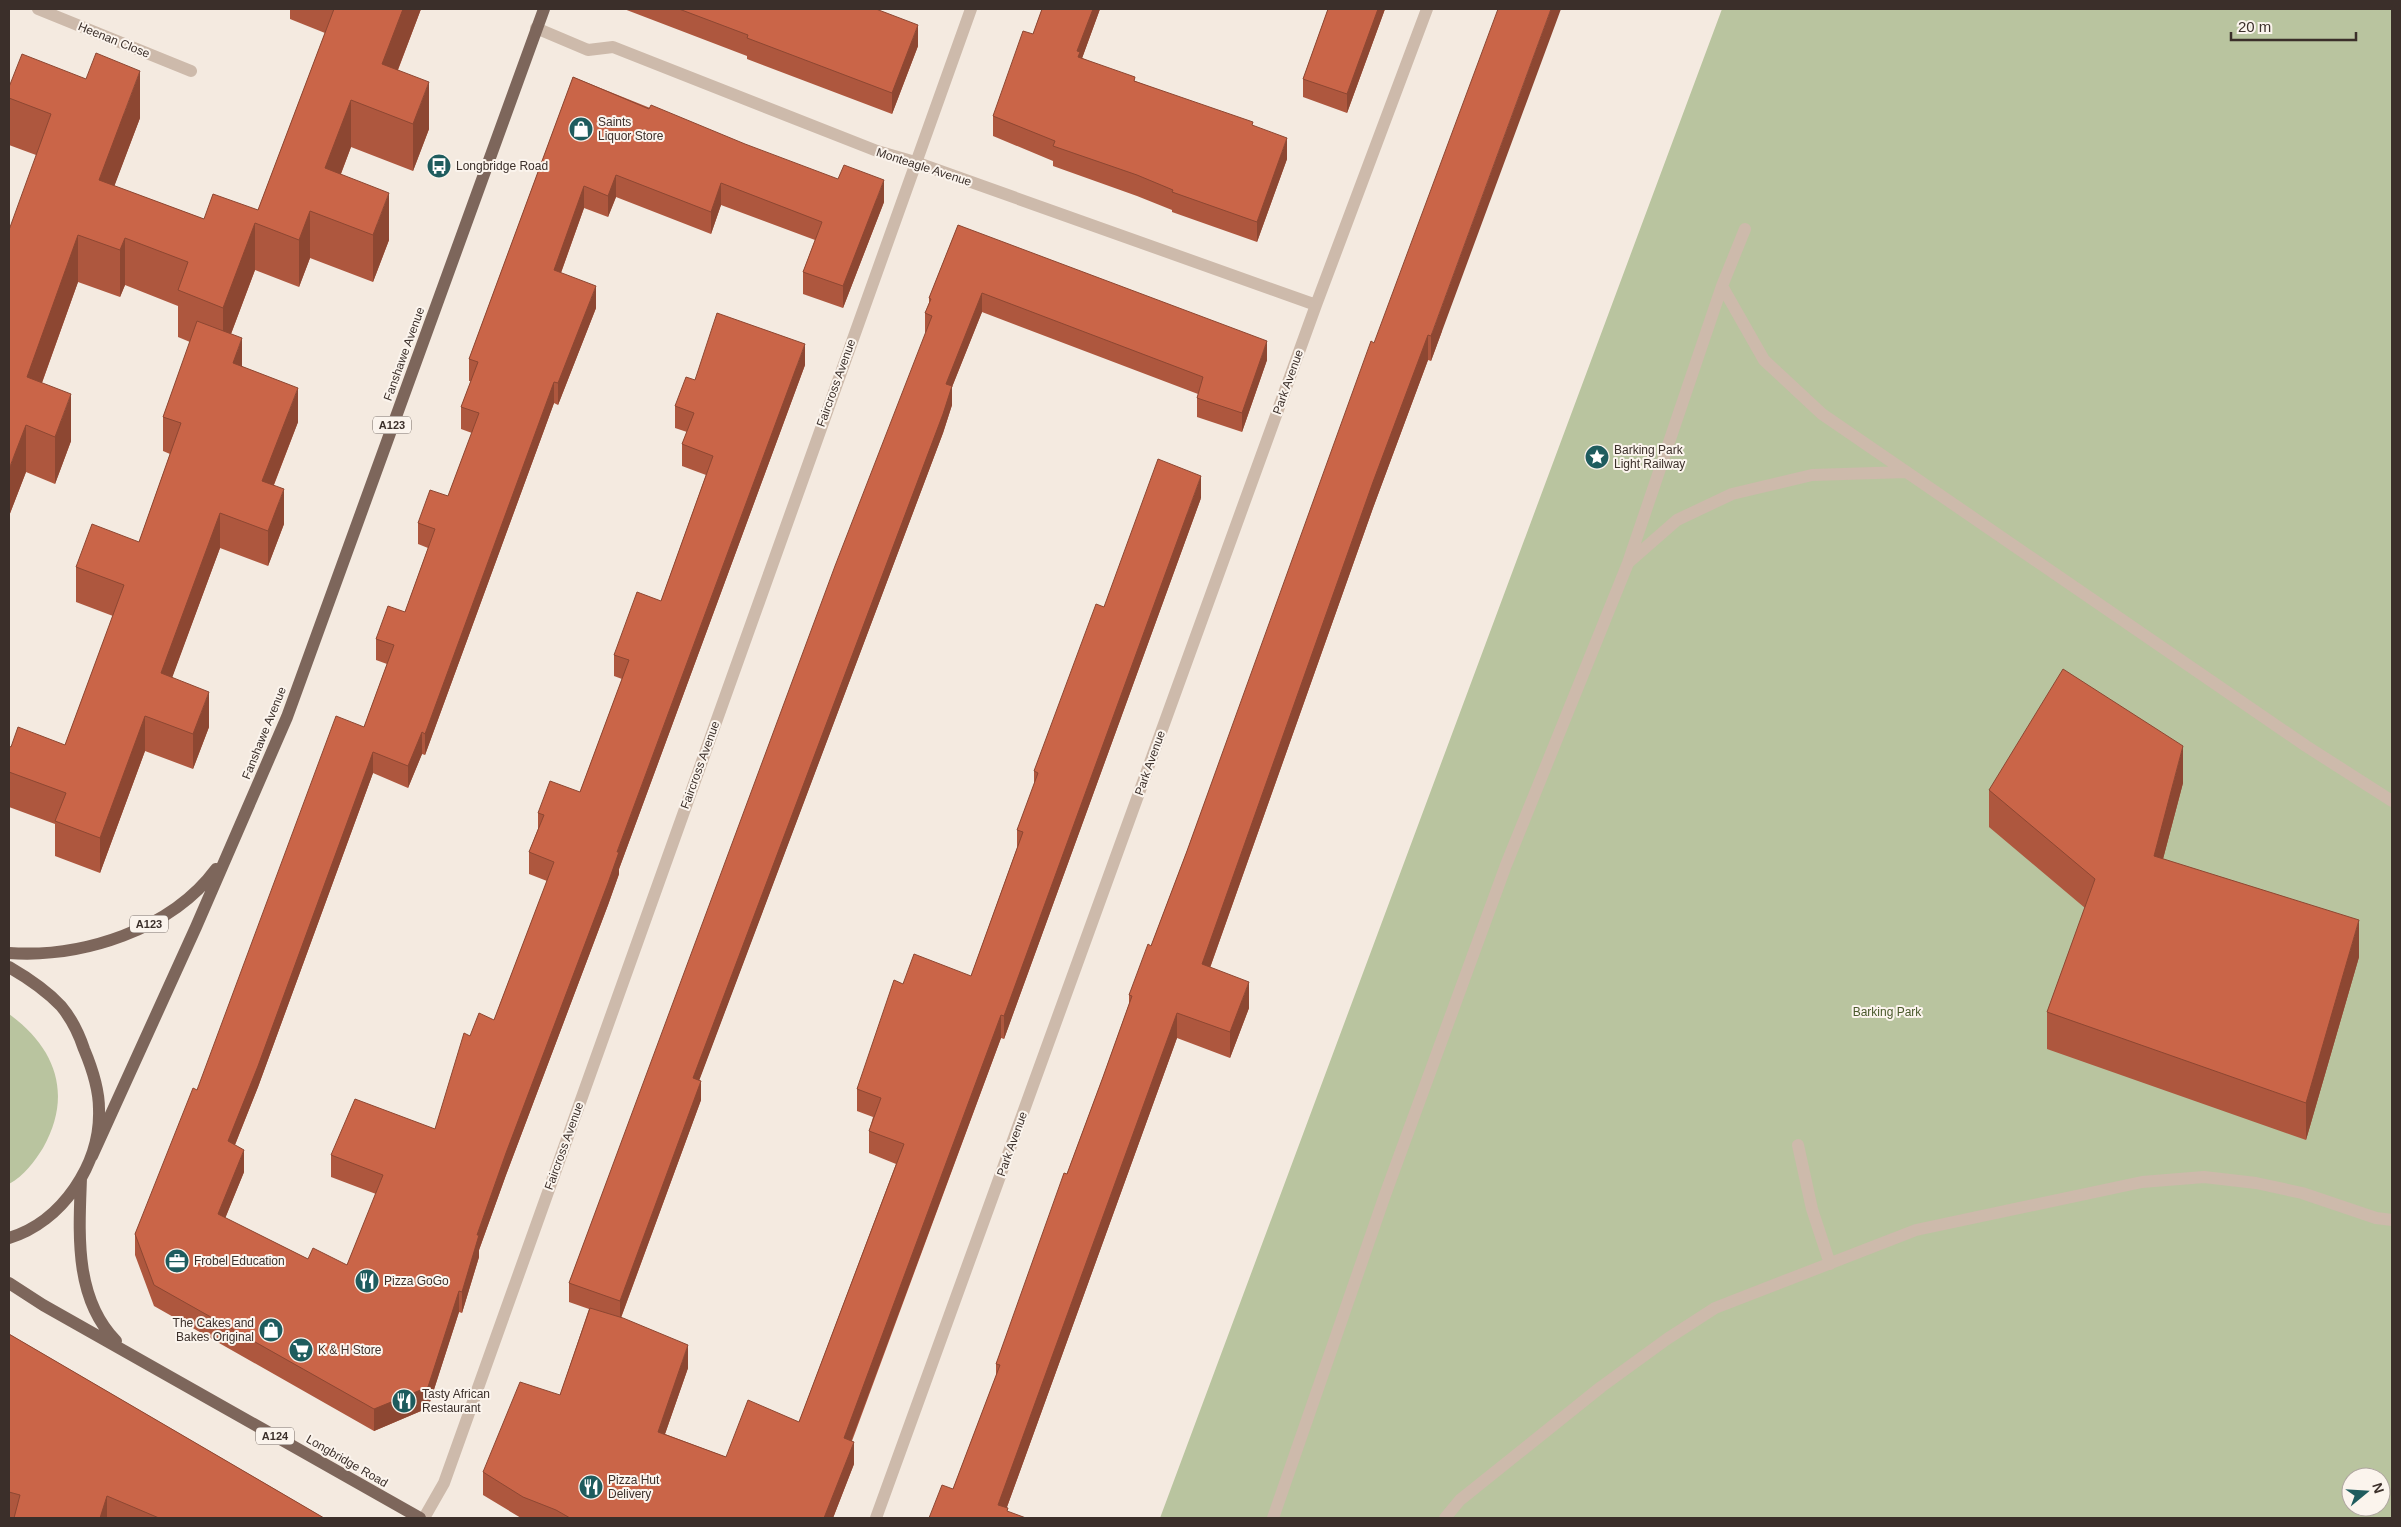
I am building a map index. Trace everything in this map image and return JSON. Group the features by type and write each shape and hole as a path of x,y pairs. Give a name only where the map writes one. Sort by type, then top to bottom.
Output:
{"main road":[{"name":"Fanshawe Avenue","path":"81,1178 287,717 544,9"},
{"name":"Fanshawe Avenue","path":"9,953 49,952 87,946 144,926 170,912 193,896 208,879 224,858 243,819"},
{"path":"9,967 29,978 61,1006 81,1040 89,1062 99,1108 92,1156"},
{"path":"9,1238 35,1225 52,1213 67,1198 81,1178"},
{"name":"Longbridge Road","path":"81,1178 78,1227 79,1249 90,1299 106,1331 131,1354"},
{"name":"Longbridge Road","path":"9,1283 420,1518"}],"street":[{"name":"Heenan Close","path":"38,9 191,71"},
{"name":"Faircross Avenue","path":"424,1518 444,1483 971,9"},
{"name":"Park Avenue","path":"876,1518 1316,305 1427,9"},
{"name":"Monteagle Avenue","path":"536,28 588,50 613,48 877,151 915,162 1316,305"},
{"path":"1273,1518 1386,1195 1506,865 1628,563 1722,286 1745,229"},
{"path":"1722,286 1764,360 1822,414 2306,746 2392,801"},
{"path":"1628,563 1677,520 1732,494 1812,475 1907,472"},
{"path":"1798,1145 1812,1209 1830,1264"},
{"path":"1445,1518 1467,1494 1602,1387 1667,1339 1715,1308 1916,1230 2133,1184 2195,1178 2248,1182 2275,1187 2302,1193 2376,1218 2392,1220"}],"green space":[{"name":"Barking Park","path":"1722,9 2392,9 2392,1518 1160,1518"},
{"path":"9,1014 25,1027 48,1057 55,1074 58,1091 57,1109 52,1128 43,1148 24,1173 9,1184"}],"building":[{"path":"334,9 403,9 382,64 429,82 413,124 351,100 325,168 389,193 373,235 310,211 299,240 255,223 223,308 178,290 188,262 125,238 120,250 78,235 27,377 71,394 55,437 26,425 9,469 9,230 51,114 9,98 9,87 22,54 86,79 96,53 140,71 99,180 204,219 213,194 258,210"},
{"path":"679,9 876,9 918,25 892,93 747,38 748,35"},
{"path":"1042,9 1093,9 1077,51 1080,52 1078,57 1135,77 1134,81 1253,122 1252,125 1287,138 1257,222 1172,192 1173,190 1137,175 1053,146 1055,141 993,116 1023,31 1033,34"},
{"path":"1328,9 1378,9 1347,94 1303,79"},
{"path":"1498,9 1551,9 1431,336 1428,335 1373,482 1202,964 1249,982 1230,1032 1177,1013 998,1505 1008,1508 1007,1511 1026,1518 929,1518 942,1485 953,1489 1000,1365 996,1364 1064,1173 1067,1174 1103,1077 1132,996 1129,995 1148,944 1151,946 1187,851 1371,341 1374,343"},
{"path":"573,77 649,109 651,105 745,144 838,179 844,165 884,180 843,286 803,272 822,222 721,183 711,212 616,175 608,196 584,186 554,270 596,286 558,383 554,382 425,734 422,732 408,766 373,752 258,1066 228,1141 244,1150 218,1214 308,1259 313,1248 347,1265 383,1175 331,1155 355,1099 435,1129 464,1033 470,1036 479,1013 494,1020 554,862 529,852 544,815 538,813 550,781 580,792 629,660 614,655 637,592 661,601 713,456 682,444 694,413 675,406 686,377 695,380 717,313 805,344 617,852 619,852 608,883 506,1153 477,1235 479,1235 462,1292 459,1291 428,1387 374,1409 154,1285 135,1234 193,1088 197,1090 336,716 364,727 394,645 376,639 388,606 405,612 435,529 418,523 430,490 448,496 479,413 461,407 478,362 469,359"},
{"path":"958,225 1267,341 1242,413 1197,398 1203,377 982,293 946,384 952,386 943,414 693,1078 701,1081 620,1301 569,1283 835,566 932,316 925,313 931,299 929,298"},
{"path":"197,321 242,338 233,363 298,388 262,481 284,489 268,531 220,513 161,673 209,692 193,734 145,716 100,838 55,821 66,793 9,772 9,746 11,747 18,727 65,745 124,585 76,567 92,524 139,542 181,423 163,417"},
{"path":"1158,459 1201,476 1004,1016 1001,1015 844,1438 854,1442 824,1518 570,1518 556,1510 523,1497 483,1472 520,1382 560,1395 590,1308 623,1318 688,1345 658,1432 726,1457 748,1400 799,1422 904,1144 869,1131 881,1098 857,1089 894,980 903,984 914,954 971,976 1023,832 1017,830 1038,773 1034,771 1096,604 1104,607"},
{"path":"2063,669 2183,746 2154,856 2359,920 2306,1103 2047,1012 2095,879 1989,790"},
{"path":"9,1334 324,1518 159,1518 107,1496 100,1518 14,1518 20,1495 9,1492"}],"place":[{"name":"Saints Liquor Store","path":"581,129"},
{"name":"Longbridge Road","path":"439,166"},
{"name":"Barking Park Light Railway","path":"1597,457"},
{"name":"Frobel Education","path":"177,1261"},
{"name":"Pizza GoGo","path":"367,1281"},
{"name":"The Cakes and Bakes Original","path":"271,1330"},
{"name":"K & H Store","path":"301,1350"},
{"name":"Tasty African Restaurant","path":"404,1401"},
{"name":"Pizza Hut Delivery","path":"591,1487"}]}
